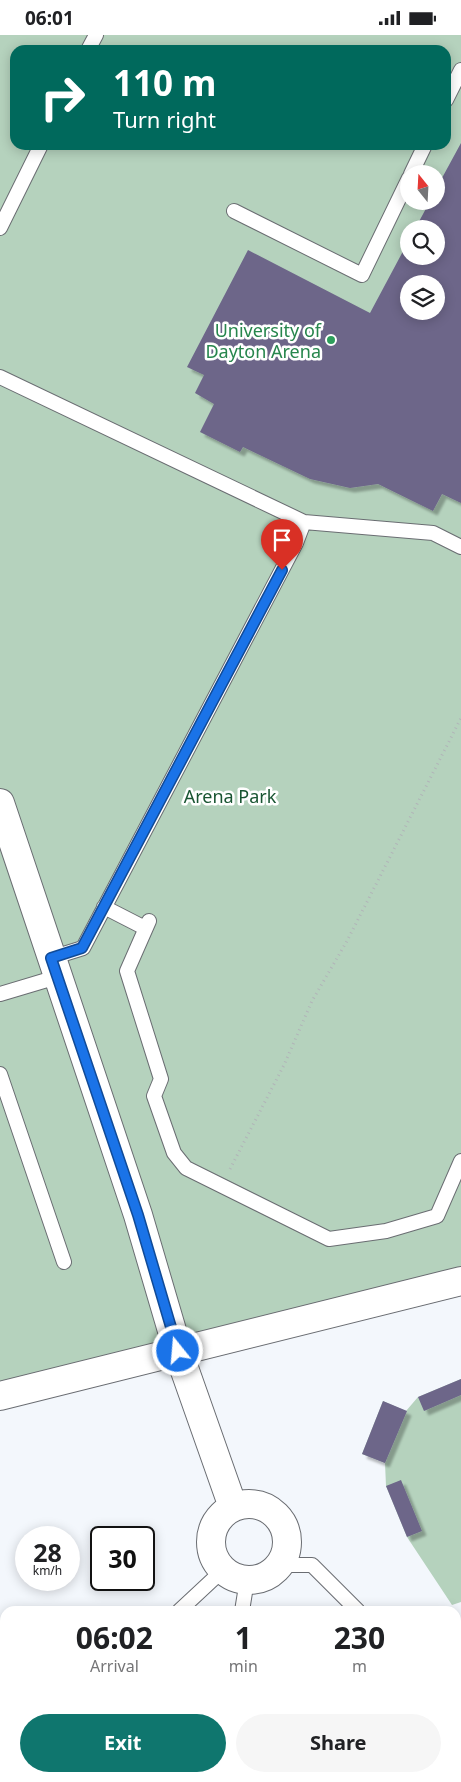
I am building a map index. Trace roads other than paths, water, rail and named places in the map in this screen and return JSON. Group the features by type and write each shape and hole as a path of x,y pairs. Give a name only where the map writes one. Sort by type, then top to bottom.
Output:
{"street":[{"path":"0,803 138,1215 178,1351 233,1507"},
{"path":"0,1396 461,1281"},
{"path":"258,1504 270,1509 286,1529 288,1541 286,1553 280,1565 260,1579 238,1579 222,1570 215,1560 211,1548 211,1535 215,1524 223,1514 233,1507 258,1504"}],"lane":[{"path":"451,90 461,70"},
{"path":"0,228 39,150"},
{"path":"415,165 423,150"},
{"path":"234,211 362,275 400,197"},
{"path":"0,377 304,522 433,533 461,547"},
{"path":"0,994 54,968 82,948 296,543 304,522"},
{"path":"104,907 147,925 127,971 161,1079 154,1096 174,1153 180,1162 221,1187 329,1239 386,1231 437,1216 461,1161"},
{"path":"0,1074 64,1262"},
{"path":"280,1565 312,1565 353,1606"},
{"path":"184,1606 222,1570"},
{"path":"243,1606 247,1580"}],"place":[{"name":"University of Dayton Arena","path":"331,340"}],"park label":[{"name":"Arena Park","path":"230,796"}]}
